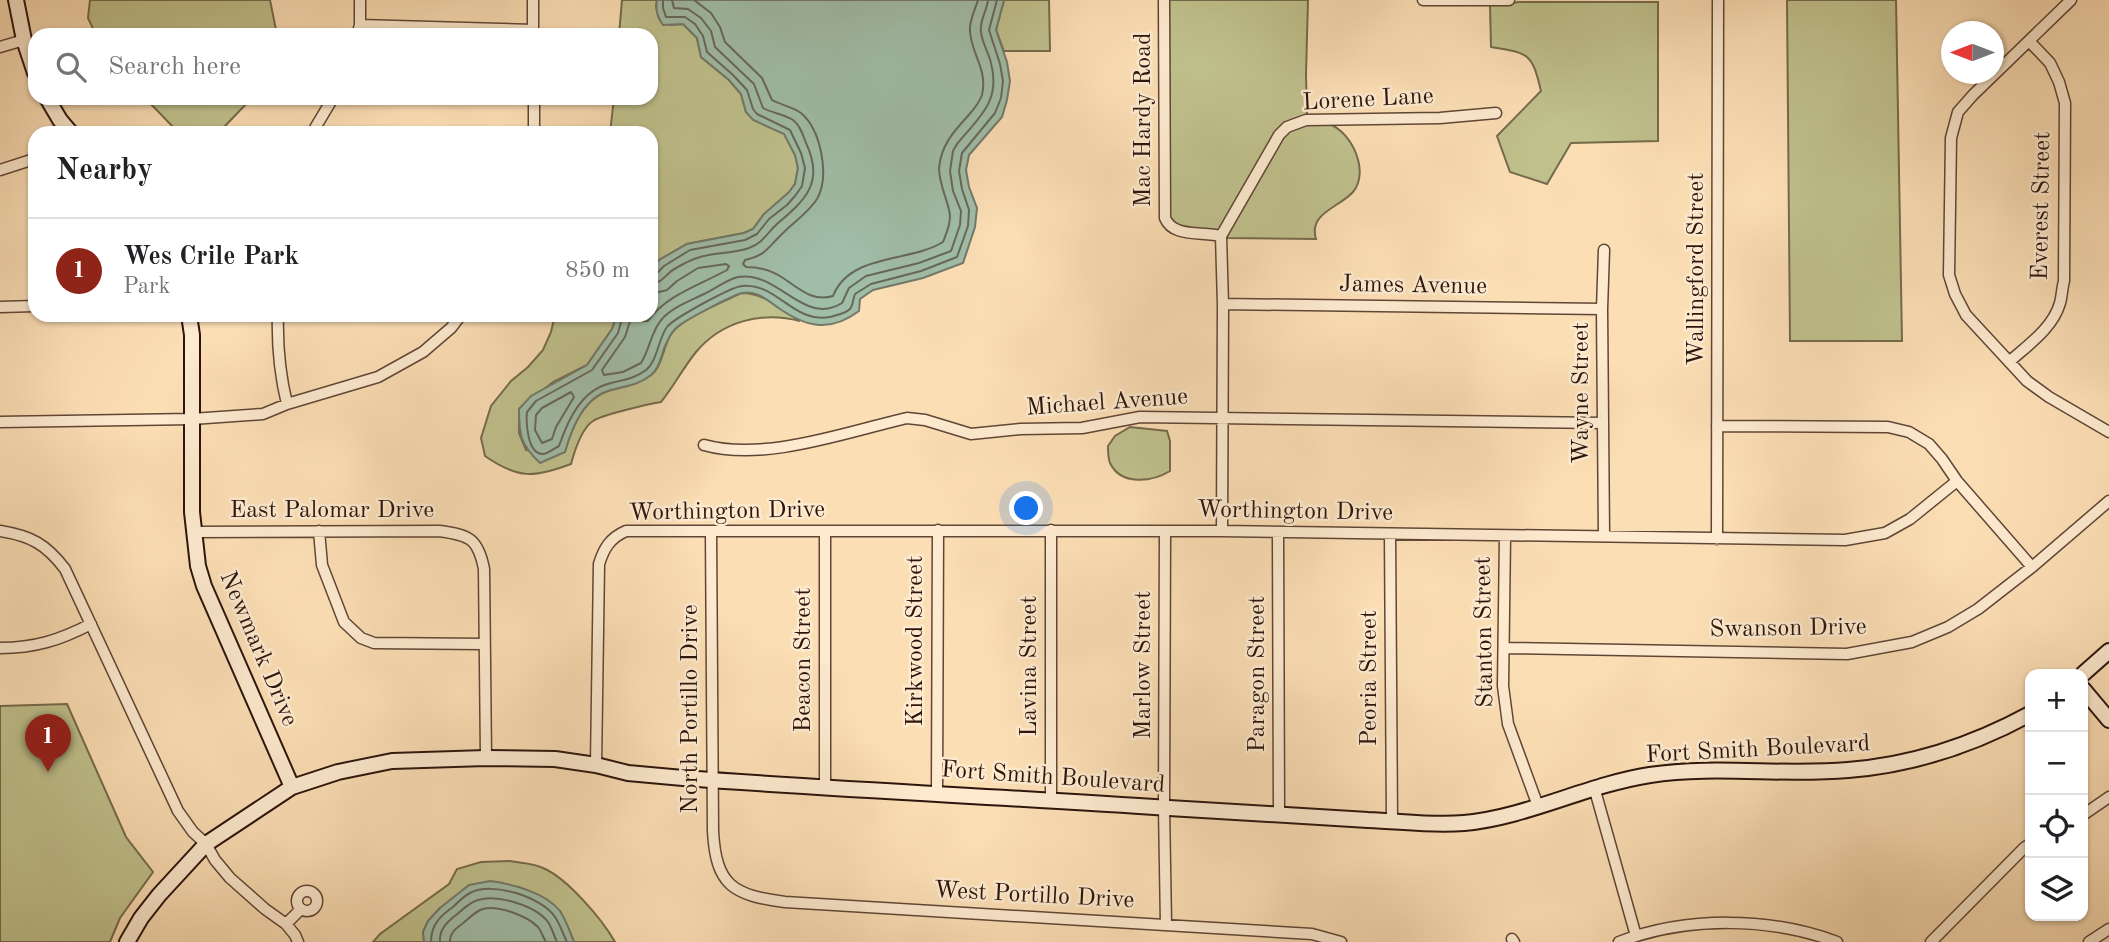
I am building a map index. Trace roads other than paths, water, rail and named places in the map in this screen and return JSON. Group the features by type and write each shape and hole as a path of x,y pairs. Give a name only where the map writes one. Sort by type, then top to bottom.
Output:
{"street":[{"path":"16,0 28,52"},
{"path":"359,28 360,0"},
{"path":"533,0 533,28"},
{"name":"Mac Hardy Road","path":"1164,0 1165,218 1167,224 1181,232 1221,236"},
{"path":"1423,0 1509,0"},
{"name":"Wallingford Street","path":"1717,539 1718,0"},
{"path":"2071,0 1958,112 1951,138 1949,275 1966,315 2027,382 2109,432"},
{"path":"0,47 24,40"},
{"name":"Everest Street","path":"2009,362 2052,321 2060,304 2064,281 2065,103 2050,63 2029,42"},
{"path":"51,105 64,126"},
{"path":"316,126 329,105"},
{"path":"534,105 534,126"},
{"name":"Lorene Lane","path":"1221,236 1279,135 1295,124 1306,120 1440,118 1496,113"},
{"path":"0,170 28,160"},
{"path":"1221,236 1222,531"},
{"name":"Wayne Street","path":"1604,250 1604,536"},
{"name":"James Avenue","path":"1223,304 1602,309"},
{"path":"0,307 28,306"},
{"name":"Newmark Drive","path":"190,322 191,512 198,566 204,586 292,787"},
{"path":"278,322 277,342 287,404"},
{"path":"0,422 192,419 262,414 378,377 424,352 456,322"},
{"name":"Michael Avenue","path":"704,445 717,448 769,449 907,418 925,420 971,434 1020,429 1082,428 1140,417 1603,423"},
{"path":"1717,426 1888,427 1909,432 1929,444 1957,481 2032,567"},
{"name":"Worthington Drive","path":"596,765 600,564 604,550 615,536 626,531 1222,531 1845,540 1885,533 1910,519 1957,481"},
{"name":"Swanson Drive","path":"1505,648 1847,654 1912,642 1948,627 1978,609 2032,567 2109,500"},
{"name":"Kirkwood Street","path":"937,793 938,530"},
{"name":"Lavina Street","path":"1051,530 1051,802"},
{"path":"0,531 40,543 54,554 65,569 178,811 230,878 286,924 298,942"},
{"path":"319,531 322,565 344,622 361,638 374,643 484,644 486,758"},
{"name":"East Palomar Drive","path":"194,532 439,531 469,538 477,546 484,569 484,644"},
{"name":"North Portillo Drive","path":"711,531 714,854 727,883"},
{"name":"Beacon Street","path":"825,531 825,788"},
{"name":"Marlow Street","path":"1165,531 1166,925"},
{"name":"Paragon Street","path":"1278,532 1279,815"},
{"name":"Peoria Street","path":"1390,534 1392,821"},
{"name":"Stanton Street","path":"1505,536 1503,686 1508,724 1538,806"},
{"path":"0,648 23,648 63,638 91,624"},
{"path":"2088,670 2109,651"},
{"path":"2088,695 2109,720"},
{"name":"Fort Smith Boulevard","path":"127,942 159,895 206,844 292,787 338,772 392,761 555,759 628,773 713,780 1429,824 1464,823 1504,816 1594,787 1650,775 1686,772 1846,771 1889,766 1930,757 1966,745 2025,716"},
{"path":"1594,787 1636,936"},
{"path":"2088,812 2109,797"},
{"path":"1931,942 2025,847"},
{"name":"West Portillo Drive","path":"727,883 759,898 785,902 1312,934 1341,942"},
{"path":"286,924 301,909"},
{"path":"1619,942 1636,936 1709,924 1772,926 1811,932 1837,942"},
{"path":"2089,942 2109,929"}],"water":[{"path":"657,0 1004,0 996,30 1007,62 1010,81 1002,117 969,155 966,170 977,208 975,227 963,263 923,278 873,290 860,299 859,311 839,322 829,325 810,324 748,292 698,314 673,331 657,368 651,375 593,399 580,414 565,452 540,463 522,439 519,409 531,396 587,365 614,322 658,322 659,260 687,244 753,229 764,214 795,184 798,168 795,155 784,134 753,120 746,112 741,94 729,80 701,57 697,38 683,24 663,25 656,7"},
{"path":"490,881 519,887 546,899 560,911 574,942 424,942 423,932 428,921 440,908 469,885"}],"place":[{"name":"Wes Crile Park","path":"48,772"}]}
